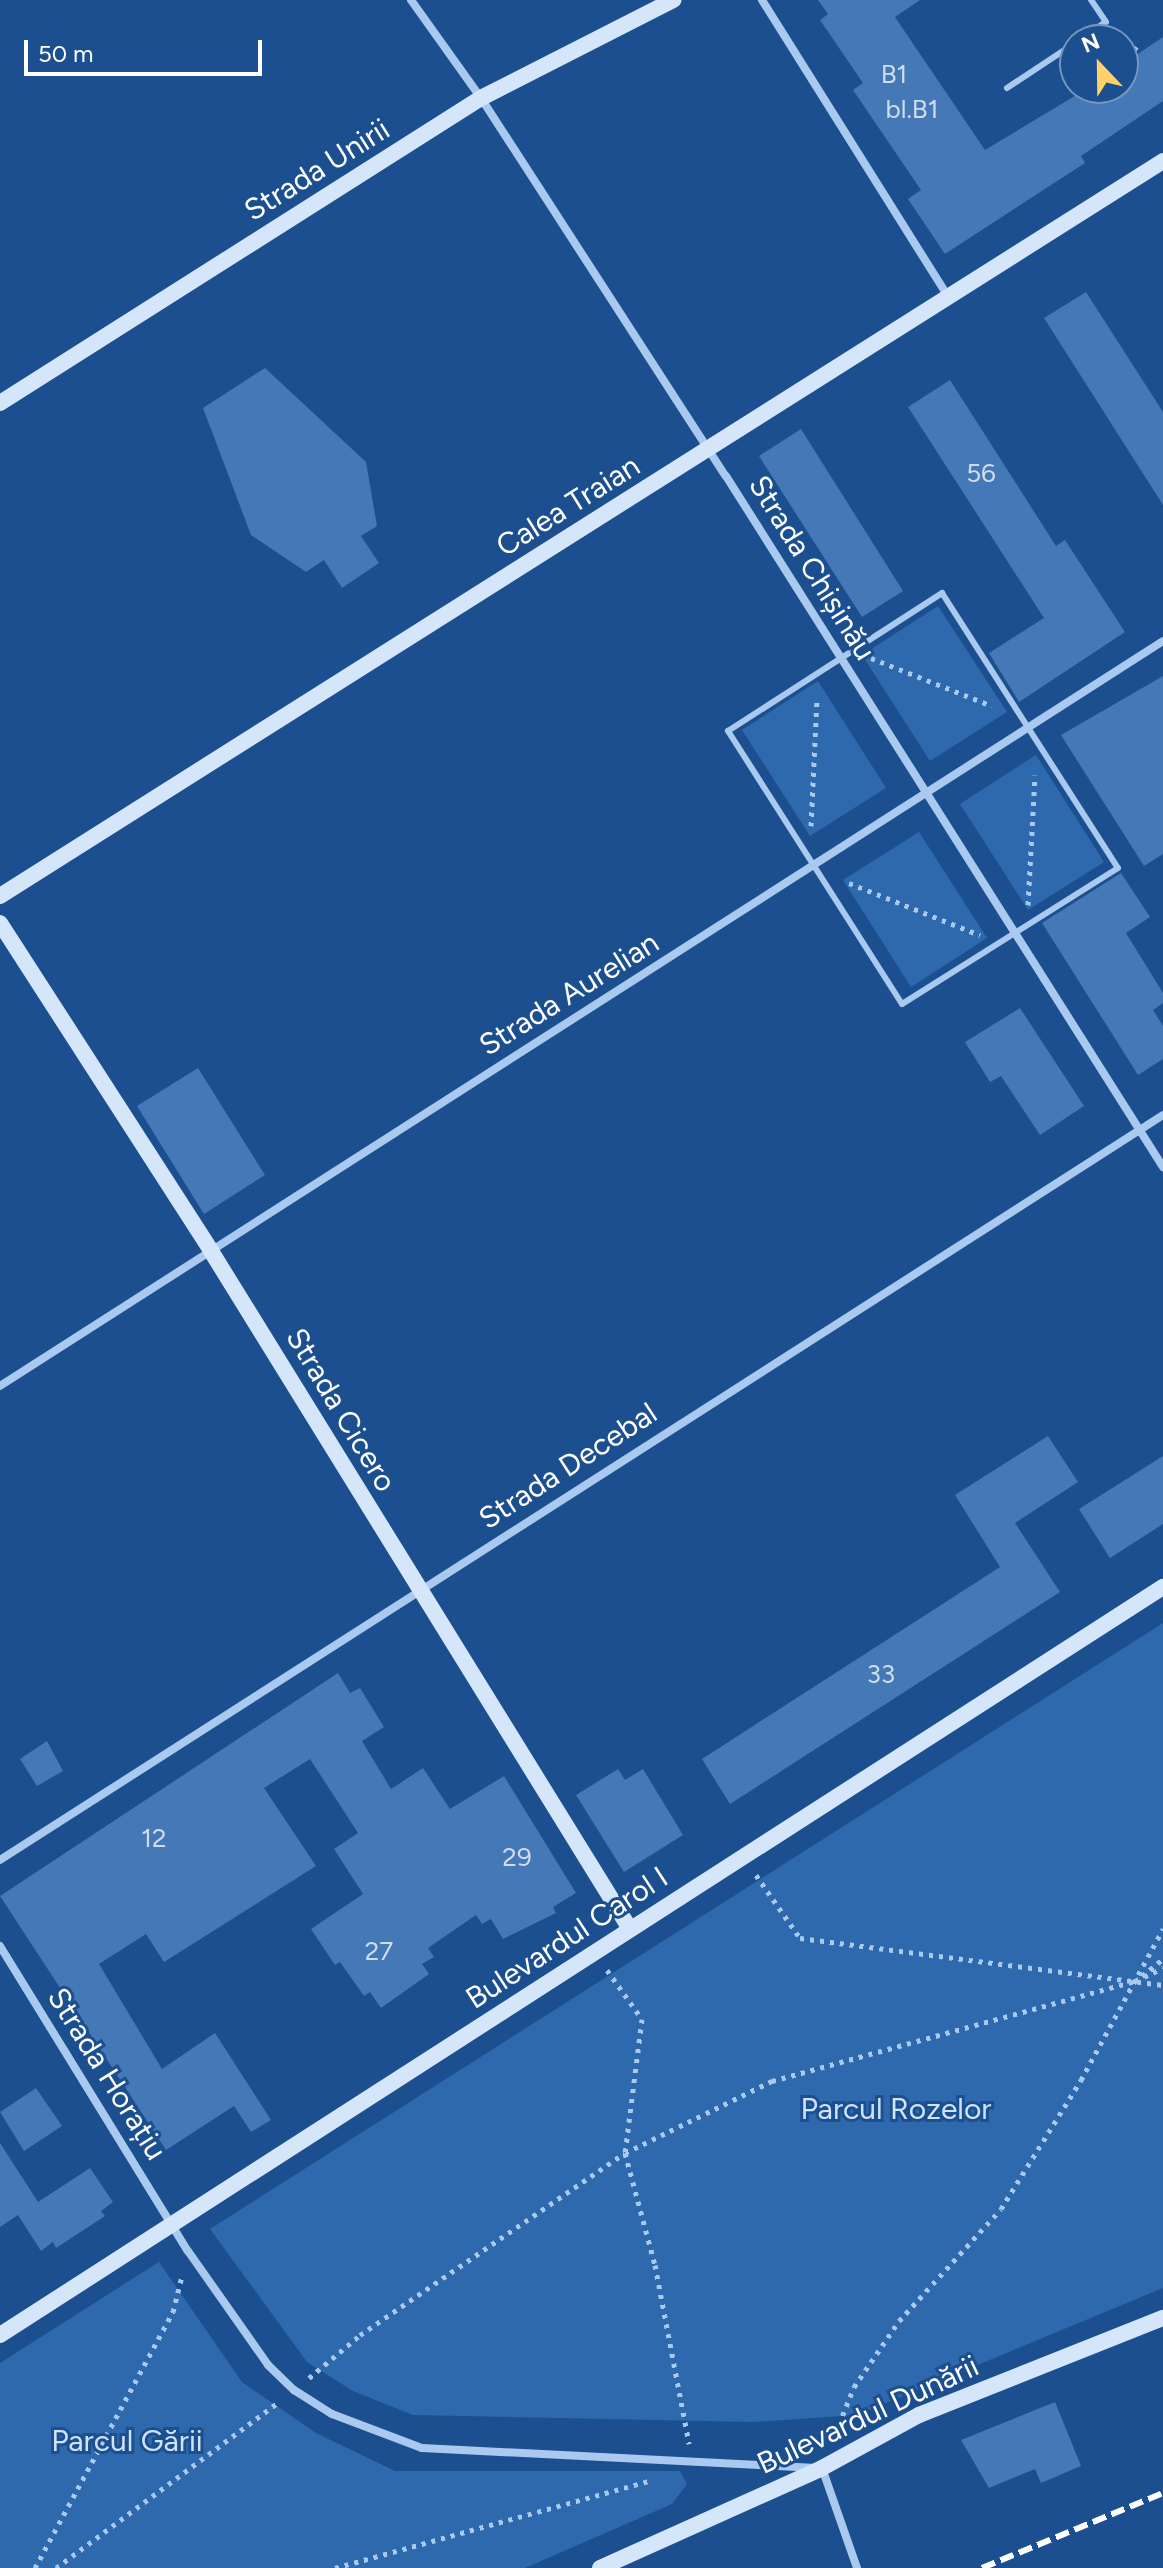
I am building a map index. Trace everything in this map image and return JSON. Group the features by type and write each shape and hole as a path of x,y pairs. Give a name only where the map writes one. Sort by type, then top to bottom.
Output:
{"street":[{"name":"Strada Chișinău","path":"411,0 481,98 840,660 929,791 1163,1167"},
{"name":"Strada Unirii","path":"0,403 481,98 673,0"},
{"path":"762,0 948,296"},
{"name":"Calea Traian","path":"0,896 1163,161"},
{"name":"Strada Aurelian","path":"0,1386 1163,641"},
{"name":"Strada Cicero","path":"0,923 211,1251 630,1929"},
{"name":"Strada Decebal","path":"0,1860 1163,1115"},
{"name":"Bulevardul Carol I","path":"0,2335 1163,1587"},
{"name":"Strada Horațiu","path":"0,1946 172,2227 268,2365 294,2390 332,2414 422,2448 692,2459 822,2468"},
{"name":"Bulevardul Dunării","path":"600,2568 822,2468 919,2415 1163,2318"},
{"path":"822,2468 855,2564"}],"lane":[{"path":"1091,0 1106,22 1103,24"},
{"path":"1007,88 1059,53"},
{"path":"942,593 1031,727 1118,868 902,1004 728,731 851,653 942,593"}],"path":[{"path":"1106,22 1140,53"},
{"path":"851,653 1007,712 1020,711"},
{"path":"804,850 810,836 818,674"},
{"path":"1029,924 1036,755 1041,743"},
{"path":"826,884 843,880 987,938 994,945"},
{"path":"745,1858 800,1938 1163,1985"},
{"path":"822,2468 854,2387 899,2321 1001,2209 1163,1929"},
{"path":"594,1953 642,2019 625,2153 655,2265 692,2459"},
{"path":"1135,1981 1163,1959"},
{"path":"294,2390 360,2335 625,2153 772,2081 1135,1981 1163,1968"},
{"path":"35,2568 173,2312 188,2251"},
{"path":"56,2568 257,2418"},
{"path":"335,2568 652,2480"}],"green space":[{"path":"938,606 1007,712 930,761 862,655"},
{"path":"818,681 886,788 810,836 742,730"},
{"path":"1036,755 1104,862 1028,910 960,804"},
{"path":"919,832 987,938 911,987 843,880"},
{"name":"Parcul Rozelor","path":"1163,1623 1163,2288 857,2415 753,2422 413,2415 353,2391 307,2362 210,2229"},
{"name":"Parcul Gării","path":"159,2262 242,2382 316,2433 395,2471 680,2471 687,2484 672,2504 525,2568 0,2568 0,2363"}],"building":[{"path":"818,0 920,0 895,17 985,150 1061,104 1139,104 1139,53 1163,37 1163,101 1081,156 1085,163 945,254 908,199 921,190 853,90 863,83 820,20 828,14"},
{"path":"1086,292 1163,412 1163,505 1044,318"},
{"path":"265,368 366,462 377,526 361,536 379,563 342,588 324,560 306,572 251,535 203,408"},
{"path":"950,380 1056,546 1065,540 1125,632 1019,702 989,653 1044,618 908,407"},
{"path":"801,429 903,591 862,617 759,456"},
{"path":"1163,676 1163,854 1144,866 1061,735"},
{"path":"1121,873 1150,917 1126,933 1163,993 1163,1003 1153,1010 1163,1026 1163,1059 1138,1075 1042,923"},
{"path":"1020,1008 1084,1106 1040,1135 1001,1076 990,1082 965,1042"},
{"path":"198,1068 265,1175 204,1214 137,1106"},
{"path":"1048,1436 1078,1482 1015,1523 1060,1592 730,1804 702,1759 1000,1567 955,1495"},
{"path":"1163,1456 1163,1524 1110,1558 1079,1509"},
{"path":"338,1673 350,1693 360,1688 384,1727 362,1741 391,1789 423,1768 450,1809 504,1776 576,1893 553,1907 556,1913 503,1939 491,1919 482,1924 476,1915 428,1948 434,1957 422,1964 429,1974 381,2008 370,1992 364,1996 340,1962 335,1965 311,1929 363,1894 334,1849 358,1833 310,1759 264,1788 316,1866 164,1962 146,1934 99,1964 162,2069 215,2033 271,2120 251,2132 234,2106 166,2150 0,1896"},
{"path":"47,1741 63,1771 37,1786 20,1759"},
{"path":"618,1769 625,1780 643,1769 683,1835 624,1872 576,1795"},
{"path":"36,2088 62,2126 24,2151 0,2112"},
{"path":"0,2143 38,2202 90,2168 113,2202 101,2211 105,2216 56,2248 53,2242 41,2251 18,2215 0,2227"},
{"path":"1055,2402 1081,2466 1041,2483 1035,2469 989,2488 961,2440"}],"railway":[{"path":"982,2568 1163,2493"}]}
